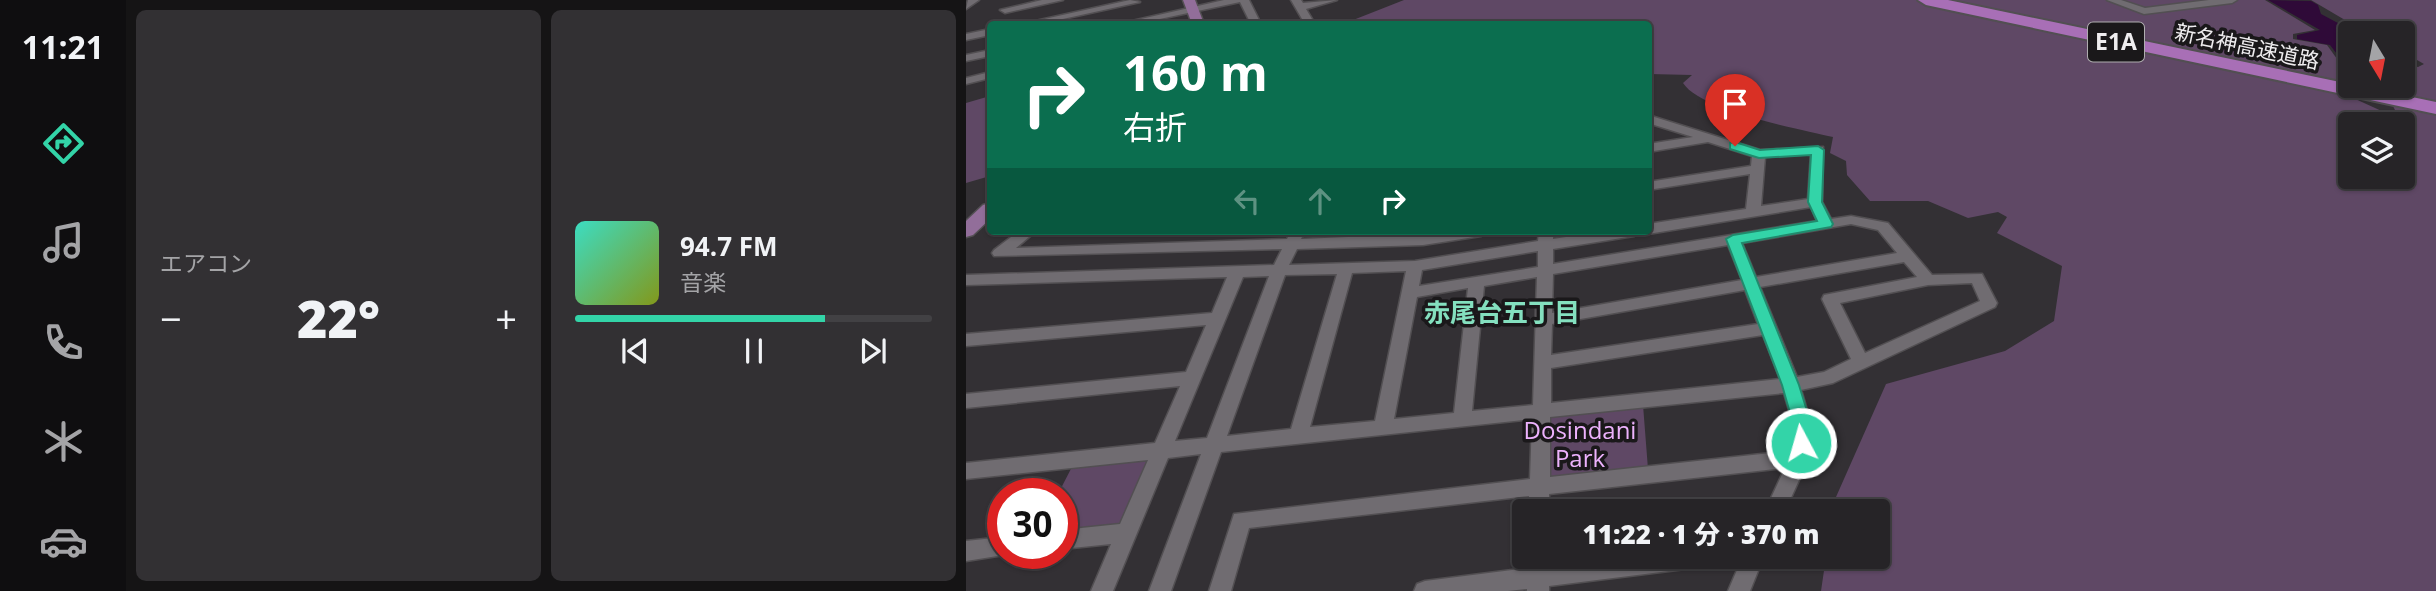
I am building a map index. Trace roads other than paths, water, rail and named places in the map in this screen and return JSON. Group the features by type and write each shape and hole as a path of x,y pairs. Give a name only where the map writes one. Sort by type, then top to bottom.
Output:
{"highway":[{"name":"新名神高速道路","path":"1926,0 2307,80 2434,103"},
{"name":"新名神高速道路","path":"1957,0 2307,80 2338,83"},
{"name":"新名神高速道路","path":"2411,98 2434,103"}],"main road":[{"path":"966,231 987,212"}],"street":[{"path":"966,6 974,0"},
{"path":"1005,5 1058,0"},
{"path":"1147,21 1191,5 1238,0"},
{"path":"1244,0 1254,21"},
{"path":"1305,21 1298,4 1332,0"},
{"path":"2112,0 2144,11 2232,0"},
{"path":"1041,21 1135,1 1140,21"},
{"path":"966,37 987,33"},
{"path":"966,58 987,54"},
{"path":"966,81 987,76"},
{"path":"1652,120 1759,154 1818,150 1815,202 1826,224"},
{"path":"1652,147 1710,139"},
{"path":"1753,212 1759,154"},
{"path":"1652,185 1758,169"},
{"path":"1652,228 1815,202"},
{"path":"1409,293 1851,220 1883,226 1928,280"},
{"path":"1024,235 999,253 1295,238 1428,240 1457,235"},
{"path":"967,281 1415,266 1545,238 1583,235"},
{"path":"1160,591 1279,270 1295,238"},
{"path":"1539,499 1545,238"},
{"path":"1733,239 1791,385 1803,427 1798,458 1780,499"},
{"path":"1543,320 1908,256"},
{"path":"1383,427 1415,266"},
{"path":"1298,435 1346,268"},
{"path":"1102,591 1237,272"},
{"path":"966,471 1791,385 1827,378 1989,303 1977,278 1928,280 1829,299 1861,362"},
{"path":"1462,419 1477,282"},
{"path":"966,340 1218,318"},
{"path":"1542,363 1768,328"},
{"path":"966,401 1193,379"},
{"path":"1220,591 1241,520 1798,458"},
{"path":"1078,538 1126,533"},
{"path":"966,551 987,549"},
{"path":"1425,591 1592,569"},
{"path":"1738,591 1748,569"}],"district":[{"name":"赤尾台五丁目","path":"1502,313"}],"park label":[{"name":"Dosindani Park","path":"1580,445"}]}
